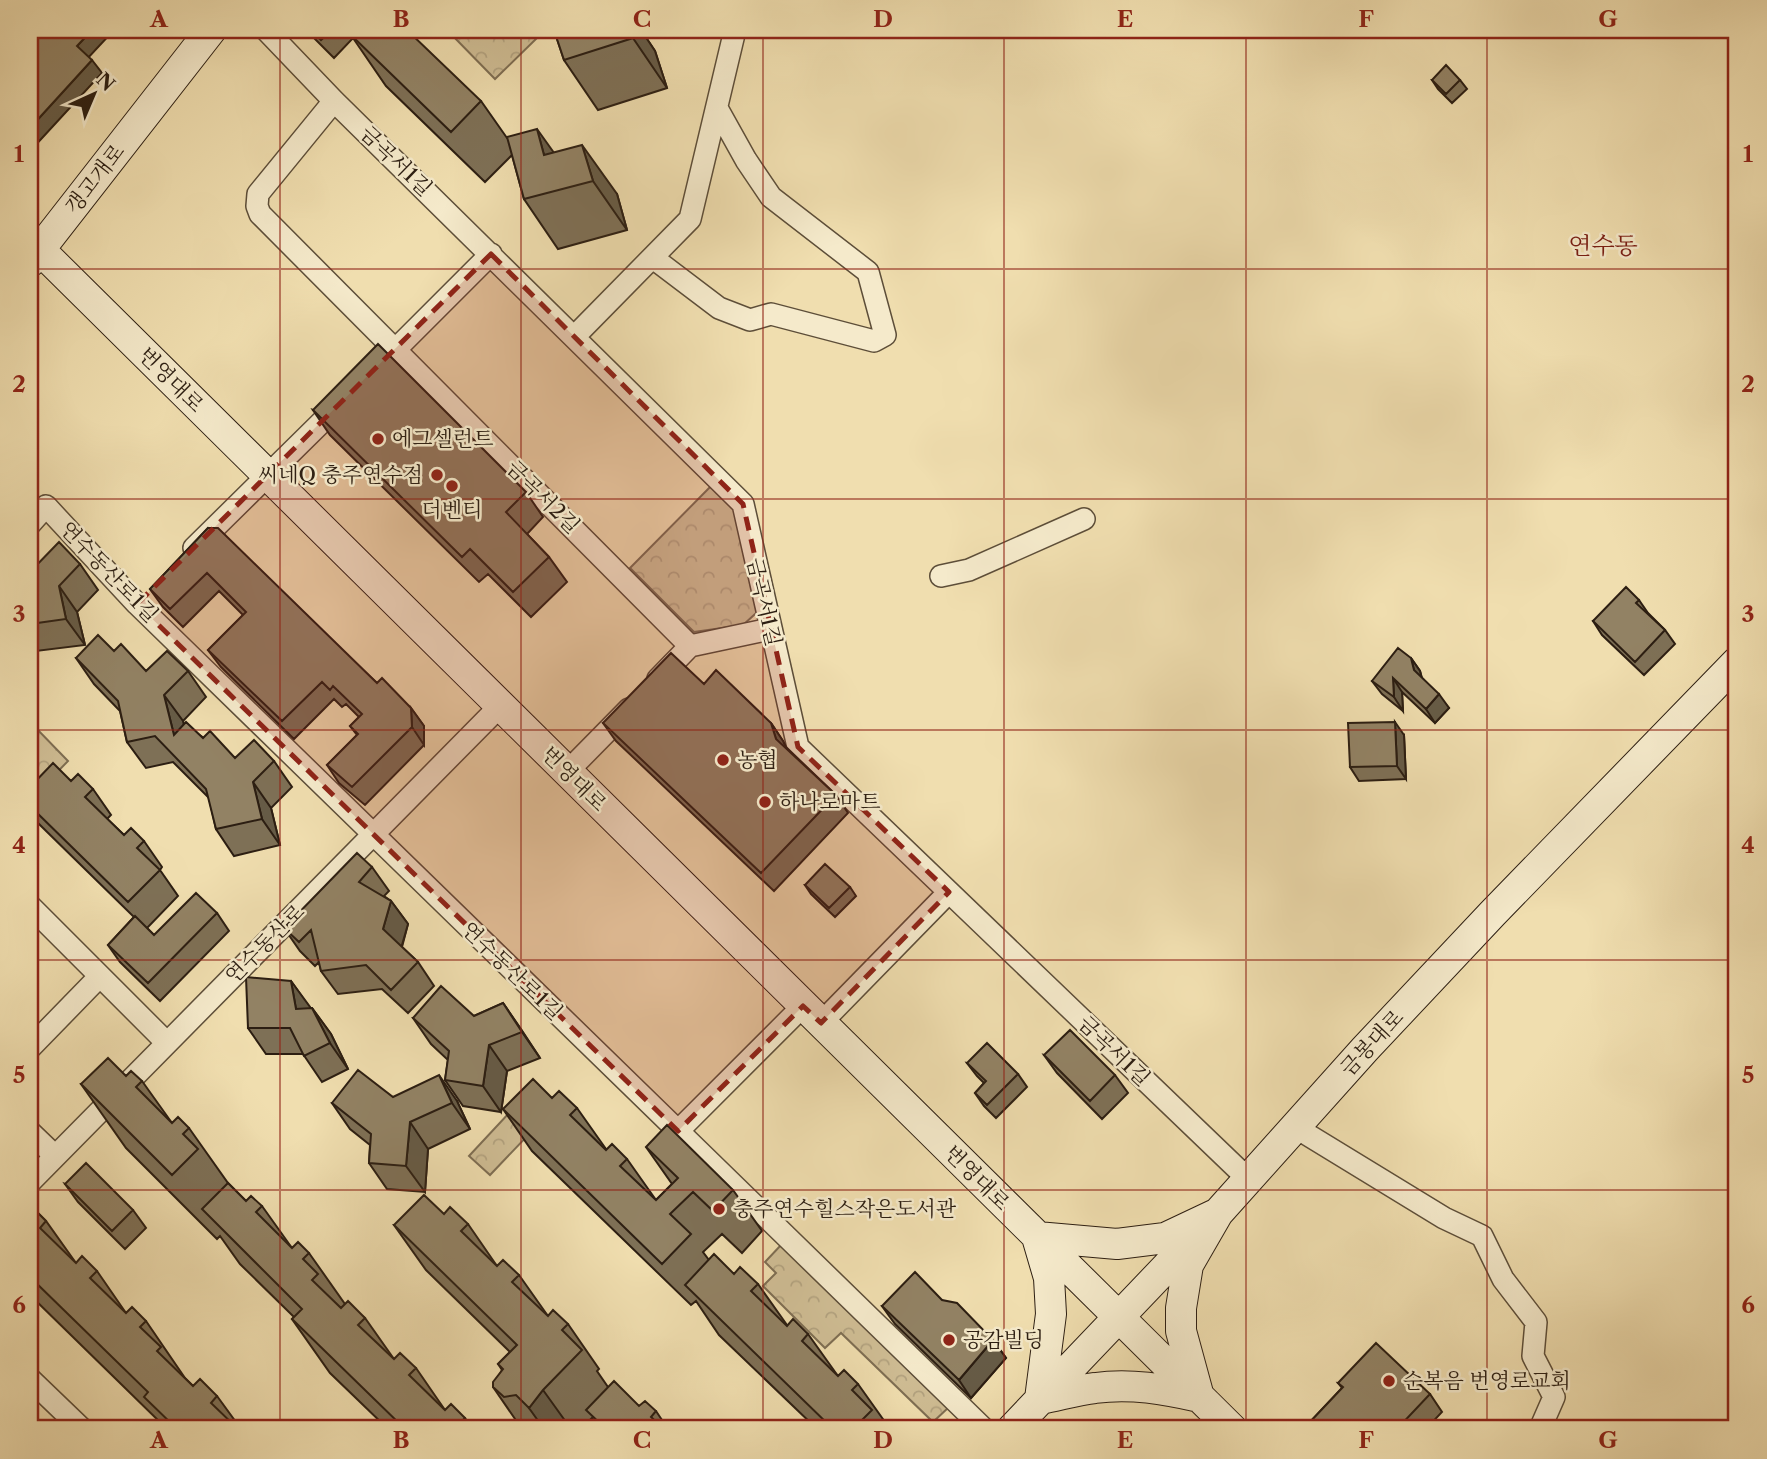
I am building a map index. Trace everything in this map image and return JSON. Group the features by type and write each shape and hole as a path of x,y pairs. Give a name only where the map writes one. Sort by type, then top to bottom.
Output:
{"street":[{"name":"갱고개로","path":"33,251 211,30"},
{"name":"금곡서1길","path":"266,30 334,101 743,504 797,747 1248,1179"},
{"path":"575,336 691,219 736,30"},
{"name":"금곡서2길","path":"334,101 258,194 257,206 266,221 396,348 690,646"},
{"path":"653,258 719,308 750,320 771,314 874,341 885,335 868,272 771,197 746,160 717,108"},
{"name":"번영대로","path":"33,251 268,476 1232,1429"},
{"path":"378,367 491,254"},
{"path":"184,558 350,394"},
{"name":"연수동산로1길","path":"30,524 46,506 137,604 984,1429"},
{"path":"941,576 969,570 1084,519"},
{"path":"137,604 156,586"},
{"path":"567,772 690,646 770,629"},
{"name":"금봉대로","path":"1012,1429 1217,1213 1493,913 1737,662"},
{"name":"연수동산로","path":"30,1182 500,706"},
{"path":"678,1131 949,892"},
{"path":"34,918 100,976 167,1043"},
{"path":"30,1048 100,976"},
{"path":"1295,1127 1422,1206 1482,1236 1503,1279 1536,1322 1533,1356 1554,1396 1540,1429"},
{"path":"30,1132 55,1156"},
{"path":"1217,1213 1188,1265 1181,1308 1181,1331 1199,1397 1167,1389 1123,1386 1095,1388 1040,1399 1051,1314 1049,1278 1037,1237 1117,1244 1153,1240 1165,1238 1217,1213"},
{"path":"30,1379 82,1429"}],"highlighted area":[{"path":"491,254 743,504 798,747 949,892 821,1023 803,1006 678,1131 137,604"}],"green space":[{"path":"447,30 534,30 540,35 495,79"},
{"path":"718,479 743,504 765,605 743,625 694,632 630,568"},
{"path":"34,726 68,761 30,800 30,767 35,761 30,755 30,733"},
{"path":"511,1111 532,1131 490,1175 469,1156"},
{"path":"782,1244 949,1407 933,1422 841,1333 825,1348 763,1286 776,1273 765,1262"}],"building":[{"path":"33,30 92,30 77,46 92,60 30,128 30,34"},
{"path":"311,30 332,30 321,40"},
{"path":"358,30 407,30 481,101 451,132 352,36"},
{"path":"554,30 630,30 633,38 564,60"},
{"path":"1446,65 1460,80 1446,94 1432,80"},
{"path":"537,129 544,155 582,145 593,181 524,199 507,137"},
{"name":"씨네Q 충주연수점","path":"378,344 526,492 506,512 549,557 513,592 470,549 462,557 313,410"},
{"path":"208,528 218,528 377,683 382,678 411,708 412,727 352,787 327,765 358,734 350,726 362,714 333,686 330,690 322,682 282,721 208,650 246,612 207,573 170,609 150,589"},
{"path":"59,542 80,564 59,586 66,619 30,624 30,572"},
{"path":"1626,587 1639,600 1636,603 1665,630 1635,662 1593,621"},
{"path":"98,635 114,651 121,644 146,671 167,651 188,671 164,695 174,735 186,722 203,738 210,731 235,758 254,740 274,761 253,782 262,819 216,829 206,789 155,736 127,742 118,701 76,658"},
{"path":"1398,648 1411,658 1414,670 1439,694 1426,709 1393,678 1394,697 1372,681"},
{"path":"671,653 704,684 716,670 771,723 776,739 836,795 761,873 603,723"},
{"path":"1395,722 1397,766 1350,767 1348,723"},
{"path":"53,763 71,781 78,774 93,789 85,797 124,835 131,828 144,841 137,848 160,870 128,902 30,806 30,787"},
{"path":"357,853 372,867 359,882 391,901 383,929 418,962 391,990 366,965 321,971 311,930 299,942 284,928"},
{"path":"825,864 850,887 829,908 805,885"},
{"path":"196,893 217,913 148,983 108,945 135,916 154,935"},
{"path":"246,977 291,981 296,1009 312,1008 330,1043 304,1056 290,1028 248,1028"},
{"path":"441,986 474,1016 503,1003 522,1032 489,1045 483,1086 445,1080 449,1051 413,1018"},
{"path":"1070,1030 1115,1075 1090,1101 1044,1055"},
{"path":"987,1043 1018,1074 987,1105 975,1093 986,1081 967,1063"},
{"path":"108,1058 126,1076 131,1071 142,1081 136,1087 172,1123 178,1117 189,1128 183,1134 198,1149 172,1175 81,1084"},
{"path":"358,1070 393,1097 439,1075 452,1103 410,1122 406,1166 369,1163 371,1134 332,1103"},
{"path":"533,1079 552,1098 559,1091 577,1108 570,1115 606,1150 612,1144 627,1159 620,1166 656,1200 678,1178 646,1147 667,1125 733,1190 713,1211 693,1192 670,1214 691,1234 662,1264 503,1109"},
{"path":"86,1163 133,1210 112,1231 65,1184"},
{"path":"228,1183 246,1201 251,1196 262,1206 256,1212 292,1248 298,1242 309,1253 303,1259 318,1274 312,1280 341,1308 348,1301 365,1318 358,1325 394,1359 400,1353 416,1368 409,1375 445,1410 451,1404 465,1418 459,1424 465,1429 405,1429 292,1319 302,1309 202,1209"},
{"path":"424,1195 444,1214 450,1207 468,1224 461,1231 497,1266 503,1260 519,1275 512,1282 548,1316 553,1310 568,1324 562,1330 582,1350 529,1408 516,1395 504,1397 493,1387 493,1382 503,1369 498,1364 517,1345 394,1225"},
{"path":"30,1205 46,1221 40,1228 76,1263 82,1256 97,1271 90,1278 126,1313 132,1307 146,1321 140,1327 161,1347 157,1351 193,1386 200,1379 217,1396 211,1403 238,1429 177,1429 144,1397 148,1392 30,1277"},
{"path":"714,1254 734,1274 740,1267 758,1284 751,1291 787,1326 793,1319 808,1334 802,1341 838,1376 844,1370 858,1384 852,1390 872,1410 853,1429 833,1429 685,1285"},
{"name":"공감빌딩","path":"915,1272 942,1300 957,1303 993,1340 959,1380 882,1306"},
{"path":"1376,1343 1430,1394 1397,1429 1316,1429 1309,1423 1343,1387 1338,1383"},
{"path":"614,1381 639,1406 645,1401 656,1411 651,1417 664,1429 606,1429 586,1410"}],"place":[{"name":"에그셀런트","path":"378,439"},
{"name":"씨네Q 충주연수점","path":"437,475"},
{"name":"더벤티","path":"452,486"},
{"name":"농협","path":"723,760"},
{"name":"하나로마트","path":"765,802"},
{"name":"충주연수힐스작은도서관","path":"719,1209"},
{"name":"공감빌딩","path":"949,1340"},
{"name":"순복음 번영로교회","path":"1389,1381"}],"district":[{"name":"연수동","path":"1603,246"}]}
